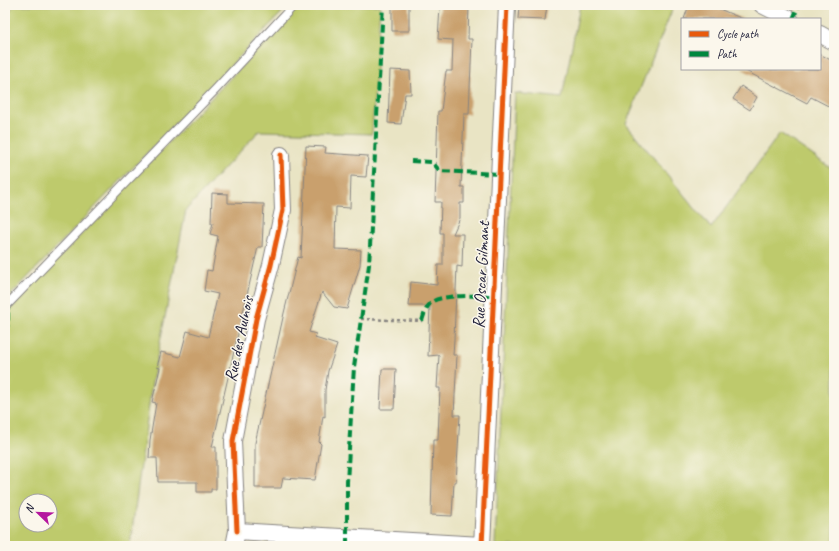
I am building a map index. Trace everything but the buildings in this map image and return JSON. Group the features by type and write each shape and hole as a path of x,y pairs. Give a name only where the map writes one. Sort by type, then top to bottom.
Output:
{"street":[{"name":"Rue Oscar Gilmant","path":"482,546 507,5"},
{"path":"762,5 788,18"},
{"path":"821,35 834,42"},
{"name":"Rue des Aulnois","path":"281,155 282,210 271,265 256,319 234,441 235,538 482,546"}],"lane":[{"path":"5,307 211,94 294,5"}],"path":[{"path":"361,319 422,321"}],"green space":[{"path":"14,5 289,5 5,301 5,18"},
{"path":"300,5 380,5 372,134 259,131 186,210 152,383 130,546 5,546 5,314"},
{"path":"580,5 674,5 626,124 711,228 780,133 834,170 834,546 495,546 515,93 562,98"}],"marked path":[{"path":"347,546 347,482 354,367 369,265 383,5"},
{"path":"793,18 799,5"},
{"path":"411,161 432,162 440,171 499,174"},
{"path":"422,321 428,306 437,299 462,296 494,296"},
{"path":"5,332 8,324 8,304"}],"cycle path":[{"path":"482,546 507,5"},
{"path":"237,531 233,441 256,319 271,265 283,210 281,155"}]}
